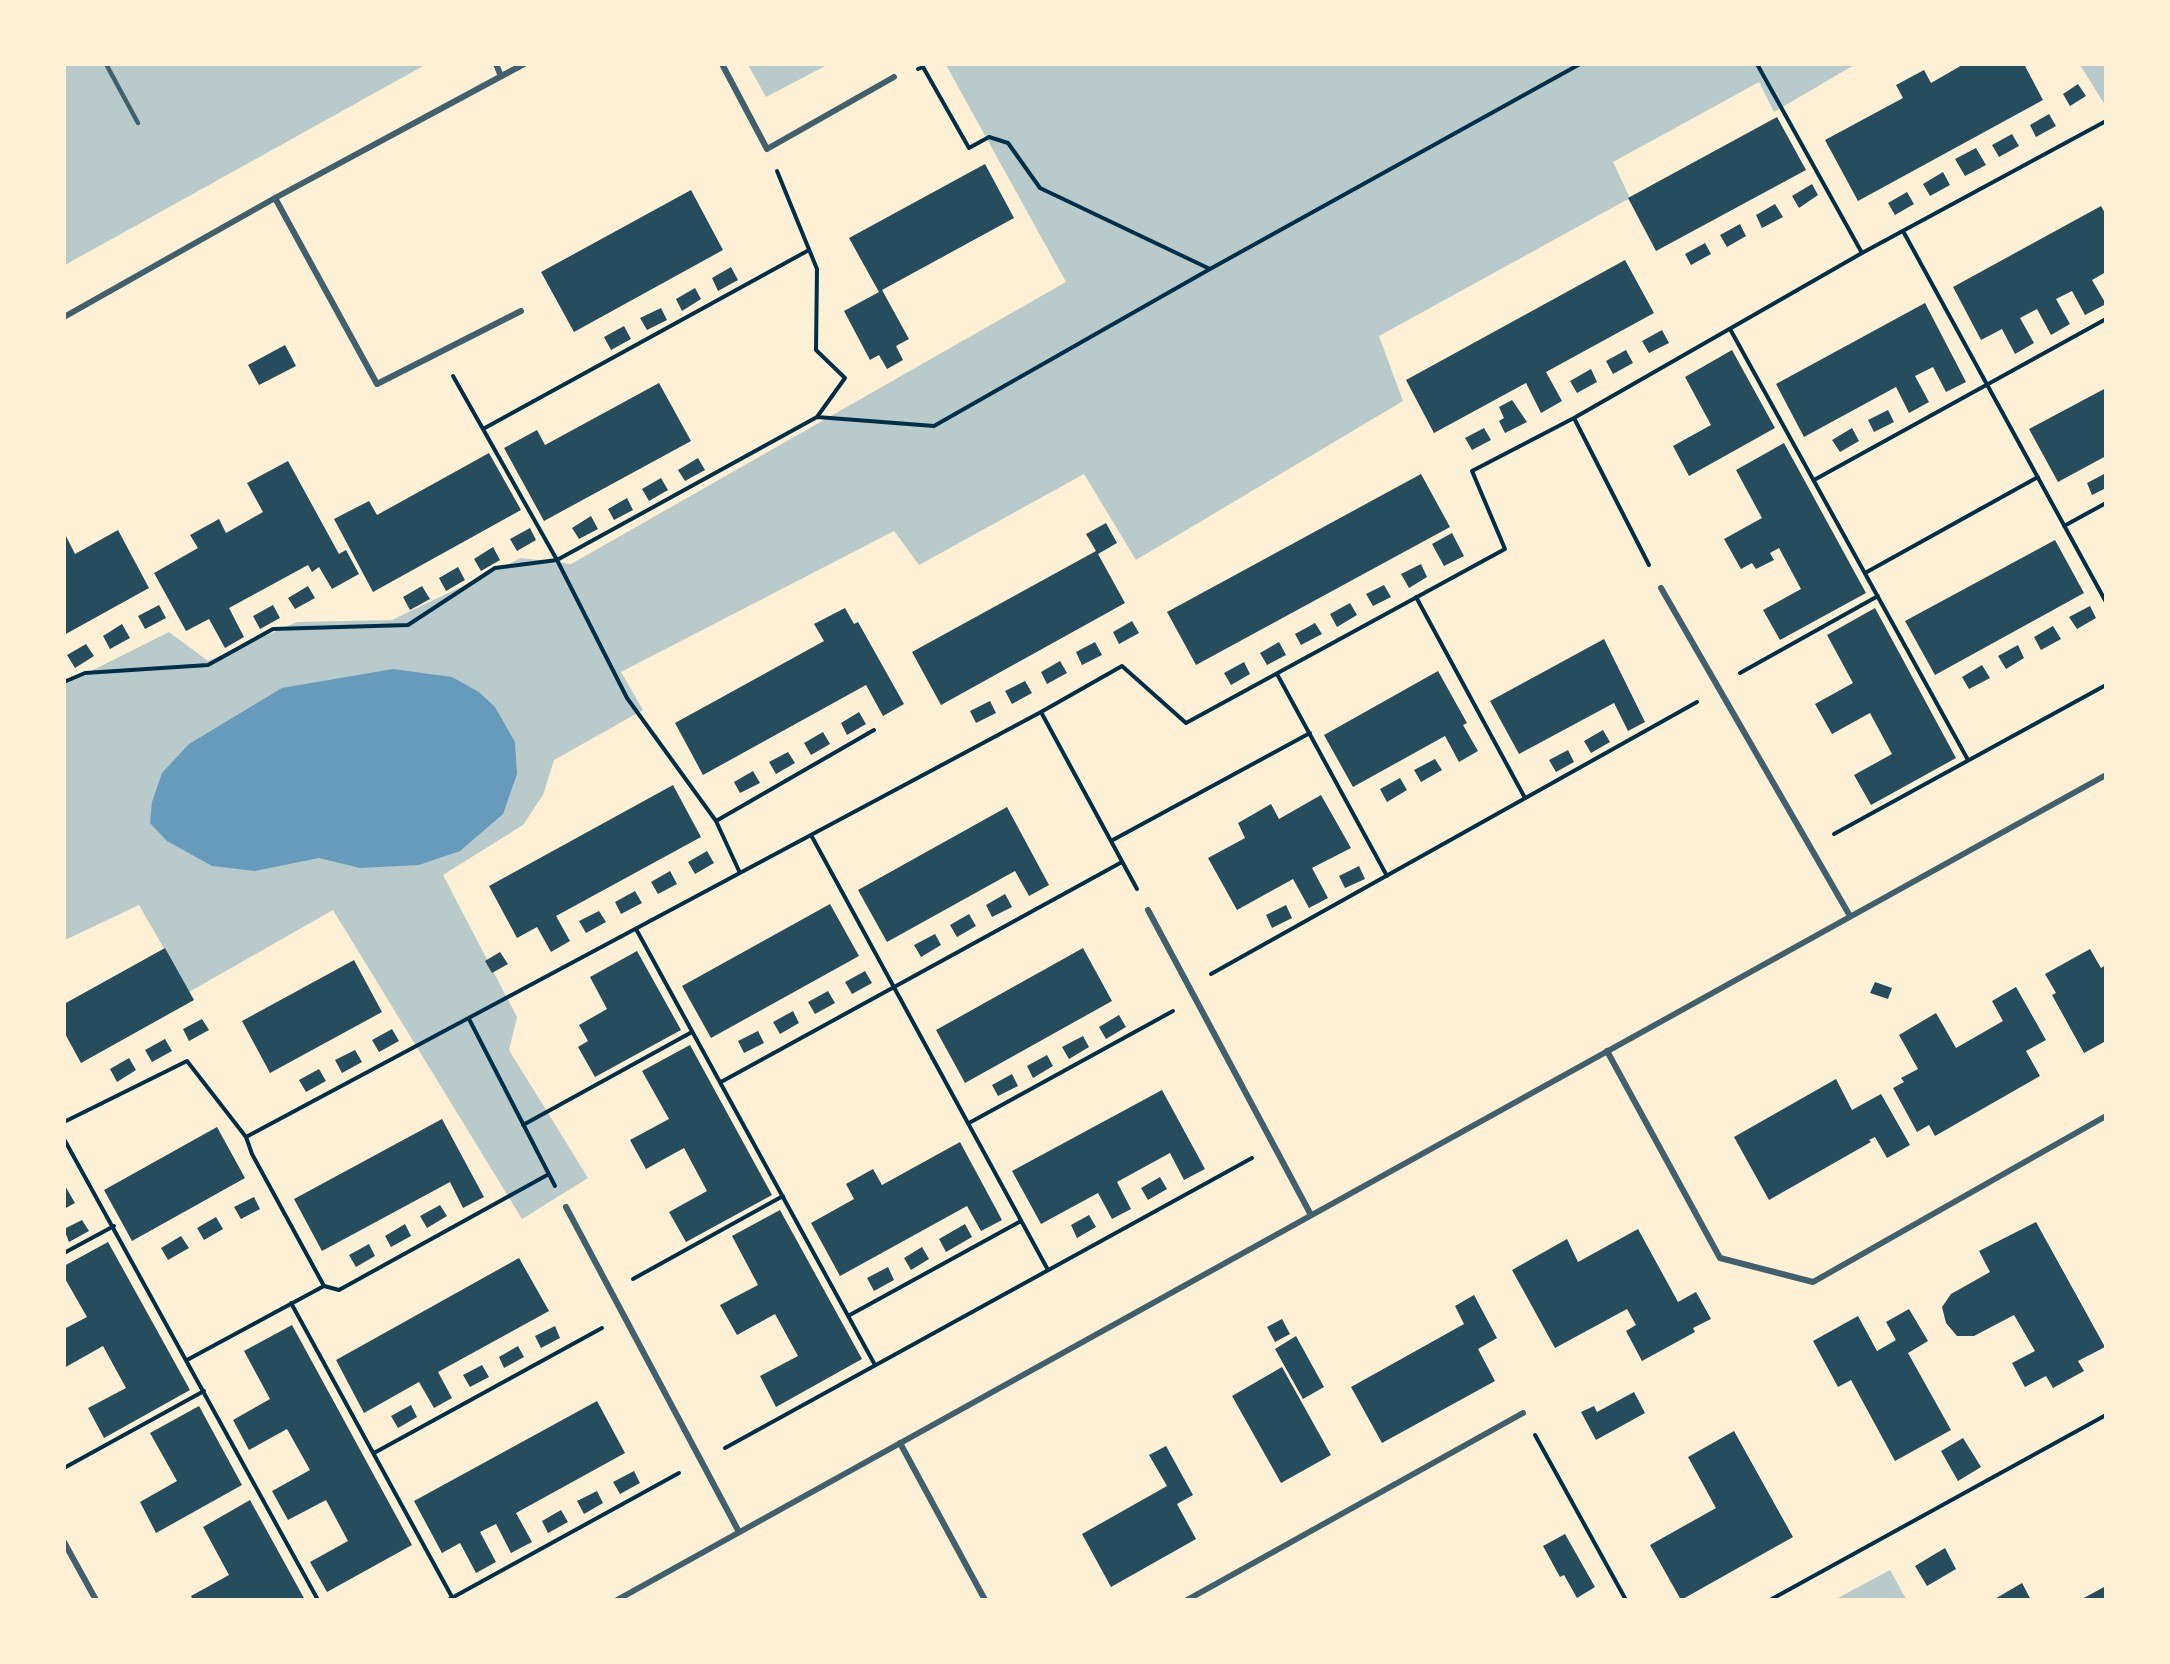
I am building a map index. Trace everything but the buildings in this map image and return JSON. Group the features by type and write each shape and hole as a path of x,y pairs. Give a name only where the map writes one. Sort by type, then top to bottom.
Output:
{"street":[{"path":"496,64 501,76"},
{"path":"64,318 275,198 524,64"},
{"path":"722,64 767,149 894,77"},
{"path":"275,198 377,384 521,311"},
{"path":"1661,588 1850,916"},
{"path":"617,1599 2106,775"},
{"path":"1148,910 1311,1215"},
{"path":"1607,1051 1720,1258 1813,1282 2106,1116"},
{"path":"566,1207 739,1532"},
{"path":"1187,1599 1524,1413"},
{"path":"900,1443 985,1599"},
{"path":"64,1542 96,1599"}],"lane":[{"path":"106,64 138,123"}],"path":[{"path":"817,417 934,426 1210,269 1580,64"},
{"path":"1757,64 1862,253"},
{"path":"894,77 923,68 969,147 989,137 1008,143 1040,188 1210,269"},
{"path":"246,1137 1041,712 1122,666 1186,723 1277,674 1505,549 1472,471 1574,418 1862,253 2106,121"},
{"path":"64,682 85,673 208,665 273,630 408,625 495,568 557,560 817,417 845,378 816,350 817,269 767,149"},
{"path":"1903,231 2106,602"},
{"path":"483,429 809,250"},
{"path":"1814,480 2106,319"},
{"path":"1730,329 1968,760"},
{"path":"440,353 557,560 627,698 716,821 740,873"},
{"path":"1574,418 1661,588"},
{"path":"1865,573 2038,477"},
{"path":"2064,526 2106,503"},
{"path":"1190,986 1719,690 1744,669 1878,596"},
{"path":"1416,597 1525,798"},
{"path":"1277,674 1387,876"},
{"path":"1810,847 2106,685"},
{"path":"1041,712 1148,910"},
{"path":"716,821 874,730"},
{"path":"1111,842 1310,733"},
{"path":"811,835 1048,1270"},
{"path":"721,1082 1122,862"},
{"path":"636,929 875,1365"},
{"path":"969,1123 1196,998"},
{"path":"468,1019 566,1207"},
{"path":"523,1125 692,1032"},
{"path":"64,1122 187,1061 246,1137 252,1154 324,1286"},
{"path":"64,1138 318,1599"},
{"path":"291,1303 374,1453 450,1598 1274,1146"},
{"path":"187,1360 324,1286 339,1290 549,1174"},
{"path":"610,1291 783,1196"},
{"path":"848,1316 1021,1221"},
{"path":"64,1253 114,1226"},
{"path":"374,1453 624,1316"},
{"path":"64,1468 204,1391"},
{"path":"1524,1413 1626,1599"},
{"path":"1770,1599 2106,1415"}],"shaded area":[{"path":"65,65 425,65 65,265"},
{"path":"748,65 827,65 766,97"},
{"path":"946,65 1854,65 1774,112 1759,82 1613,162 1630,198 1379,336 1403,401 1136,560 1084,474 919,565 894,531 621,672 643,710 554,760 543,795 523,825 443,875 517,1017 509,1050 588,1178 522,1219 333,910 189,992 139,905 65,940 65,684 169,632 208,661 297,622 392,620 521,558 571,564 1066,282"},
{"path":"2080,65 2105,65 2105,105"},
{"path":"1890,1570 1906,1599 1836,1599"}],"water":[{"path":"393,669 452,677 479,692 495,707 515,742 517,774 503,814 460,851 419,865 360,868 319,858 255,871 212,866 167,841 150,823 152,802 162,773 189,744 282,688"}]}
